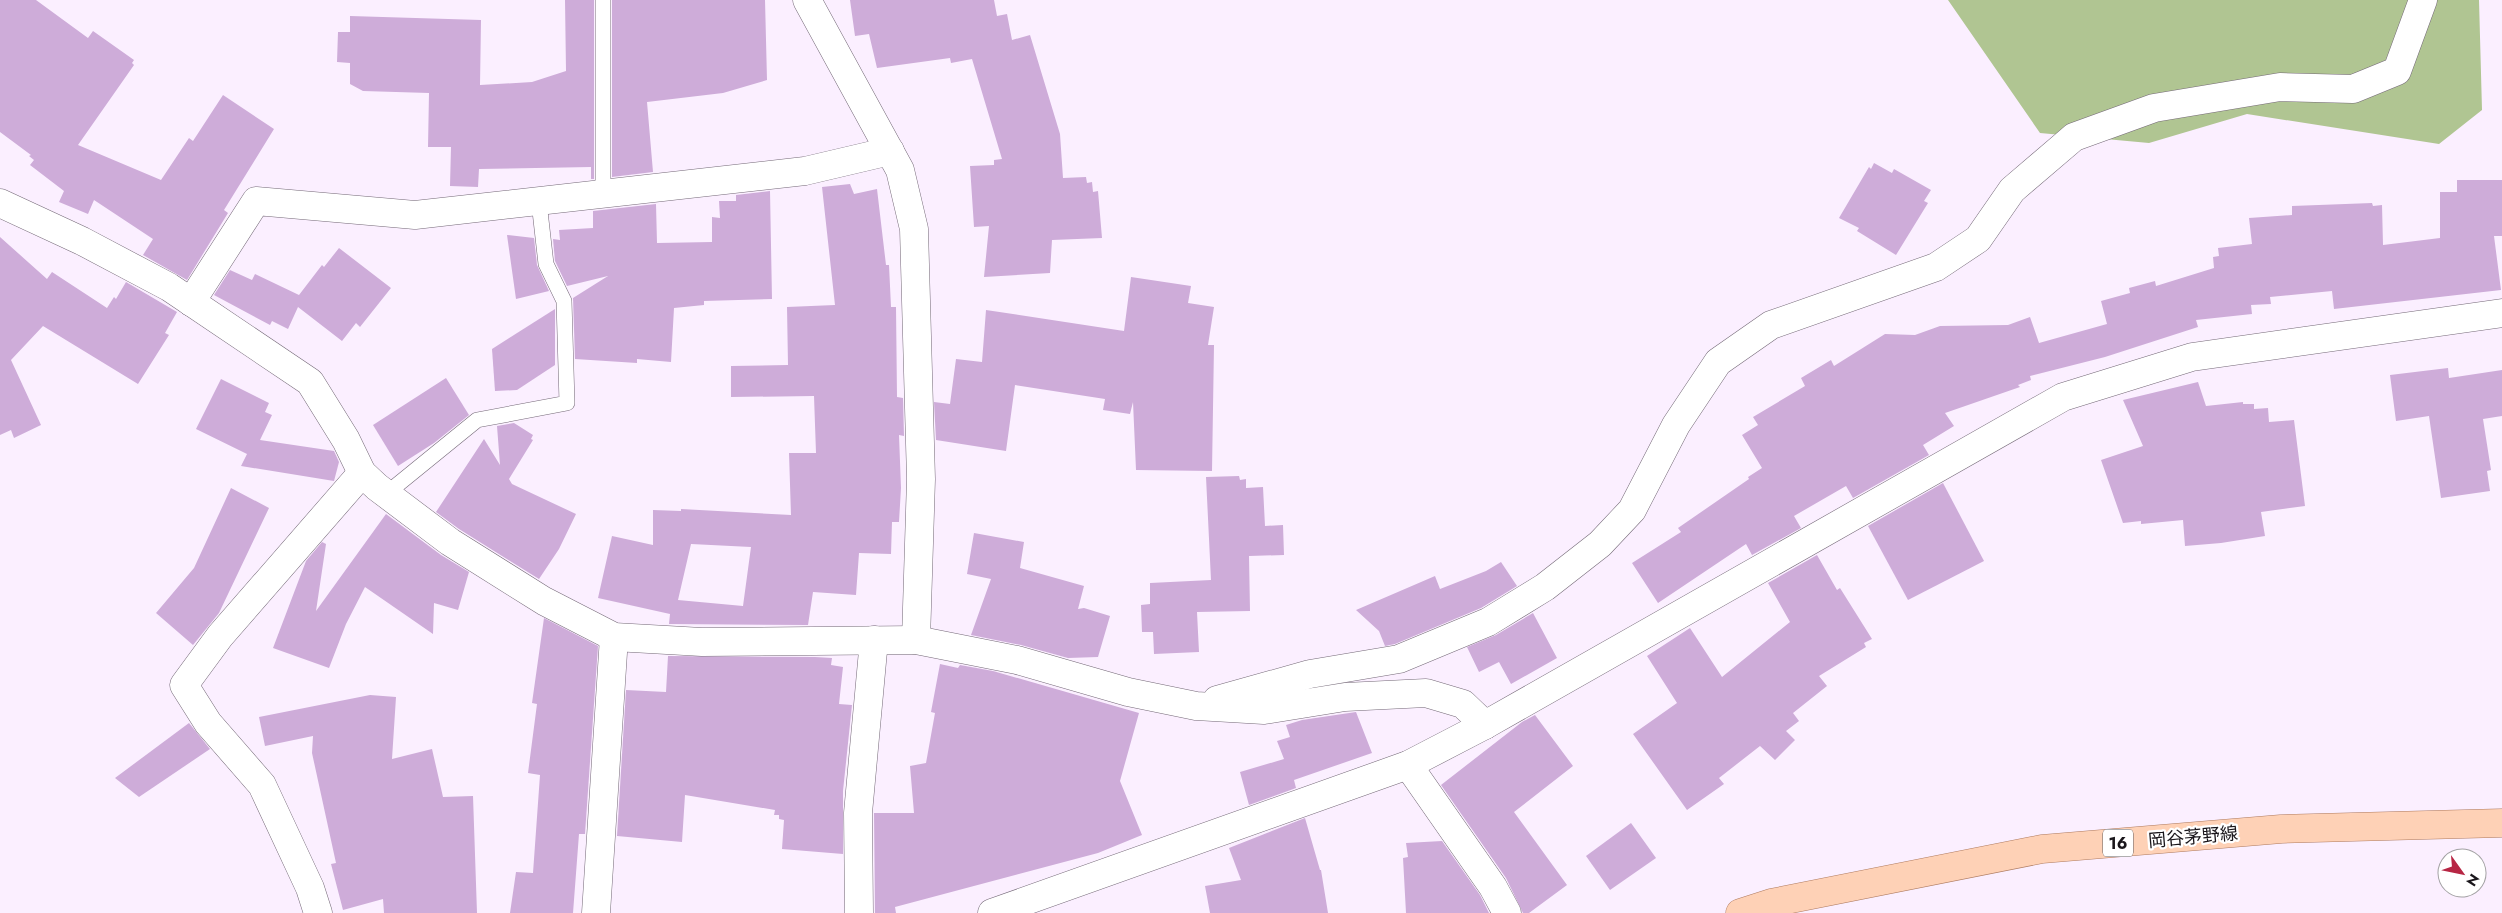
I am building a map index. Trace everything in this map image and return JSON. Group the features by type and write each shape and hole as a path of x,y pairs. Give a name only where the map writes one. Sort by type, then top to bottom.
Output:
{"main road":[{"name":"岡谷茅野線","path":"1740,913 1771,903 2042,850 2281,829 2502,822"}],"street":[{"path":"807,0 900,170 914,229 921,479 916,640"},
{"path":"1196,706 1310,674 1400,659 1488,622 1545,587 1600,544 1632,510 1676,425 1718,362 1771,325 1936,267 1978,239 2012,190 2074,137 2154,108 2280,87 2353,89 2397,71 2423,0"},
{"path":"190,302 256,201 414,215 804,171 890,151"},
{"path":"0,203 82,241 190,302 310,382 346,440 362,473 386,494 450,542 544,601 614,637 702,642 916,640 1017,660 1128,692 1196,706 1264,710 1345,697 1426,693 1463,704 1485,725"},
{"path":"992,913 1408,765 1485,725 2063,397 2192,357 2502,313"},
{"path":"318,913 310,888 262,785 208,723 184,685 220,636 362,473"},
{"path":"596,913 614,637"},
{"path":"859,913 858,813 874,640"},
{"path":"1408,765 1493,887 1507,913"}],"lane":[{"path":"603,0 603,193"},
{"path":"386,494 477,420 567,403 564,301 546,264 539,202"}],"green space":[{"path":"1948,0 2479,0 2482,110 2439,144 2247,114 2149,143 2040,133"}],"building":[{"path":"0,0 36,0 88,38 93,31 134,60 132,63 134,65 78,145 161,180 189,138 193,141 223,95 274,129 224,210 228,213 187,280 143,255 153,239 94,200 88,214 59,202 64,191 30,165 34,160 29,156 31,155 0,132"},
{"path":"565,0 594,0 594,179 591,179 591,167 479,169 478,187 450,186 451,147 428,147 429,93 363,91 350,84 350,63 337,62 338,32 350,32 350,16 481,20 480,85 532,82 566,71"},
{"path":"612,0 765,0 767,80 723,93 647,102 653,172 612,177"},
{"path":"850,0 994,0 997,16 1007,14 1012,40 1030,35 1060,134 1063,178 1086,177 1087,183 1092,182 1093,192 1098,191 1102,238 1052,240 1050,273 984,277 989,226 974,227 970,166 994,165 994,160 1002,159 972,59 951,63 950,58 877,68 869,34 855,36"},
{"path":"1874,163 1892,173 1894,169 1931,190 1924,201 1928,203 1896,255 1857,231 1859,228 1839,218 1869,167 1871,169"},
{"path":"2457,180 2502,180 2502,236 2494,236 2501,290 2334,309 2332,291 2270,297 2271,304 2251,305 2252,314 2196,320 2198,327 2105,357 2030,376 2031,380 2018,385 2020,387 1945,413 1954,426 1923,445 1929,455 1853,498 1846,486 1794,516 1801,528 1752,555 1746,544 1658,603 1632,563 1681,532 1678,528 1762,468 1742,435 1758,425 1753,417 1805,386 1801,378 1831,360 1834,366 1885,334 1915,335 1940,326 2008,325 2030,317 2039,343 2107,324 2101,301 2130,293 2129,288 2155,281 2156,286 2214,268 2213,257 2219,256 2218,248 2252,244 2249,218 2292,215 2292,206 2372,203 2373,206 2382,205 2383,245 2440,238 2440,192 2457,192"},
{"path":"850,184 854,194 877,189 886,265 889,265 891,307 896,307 897,397 903,398 904,436 899,435 901,488 899,522 892,522 891,554 859,553 856,595 813,592 808,625 669,624 670,614 598,598 612,536 653,545 653,510 681,511 681,509 791,515 789,453 816,453 814,396 731,397 731,366 788,365 787,307 835,305 822,187","holes":["691,544 751,547 743,606 678,600"]},
{"path":"770,191 772,299 704,301 704,305 674,308 671,362 637,359 637,363 575,359 573,298 608,276 567,286 555,261 553,239 560,240 559,230 593,228 593,211 656,204 657,243 712,242 712,217 720,218 719,201 736,201 736,195"},
{"path":"507,235 534,238 537,265 549,291 516,299"},
{"path":"0,237 47,279 52,272 107,308 114,297 116,299 126,282 177,312 165,333 169,335 138,384 43,326 11,360 41,425 14,438 11,430 0,435"},
{"path":"339,248 391,288 360,327 356,323 342,341 298,307 288,329 272,321 270,325 214,295 230,270 252,280 255,274 299,295 322,265 324,267"},
{"path":"1131,277 1191,286 1188,303 1214,307 1208,345 1214,345 1212,471 1136,470 1133,402 1130,414 1103,410 1105,399 1015,385 1006,451 936,440 934,402 950,404 956,359 982,362 986,310 1124,331"},
{"path":"555,309 555,365 517,390 495,391 492,349"},
{"path":"2448,368 2449,378 2502,370 2502,416 2483,419 2491,470 2487,471 2490,491 2441,498 2429,416 2396,421 2390,375"},
{"path":"446,378 469,415 434,443 398,466 373,425"},
{"path":"221,379 269,403 265,412 272,415 260,440 334,451 339,462 334,481 241,466 247,454 196,429"},
{"path":"2198,382 2206,406 2243,402 2243,404 2254,404 2254,409 2268,408 2269,422 2294,420 2305,506 2261,512 2265,536 2185,546 2183,520 2141,524 2141,521 2123,523 2101,460 2143,446 2123,400"},
{"path":"514,423 533,435 531,439 533,440 509,479 512,484 576,514 559,549 539,579 459,529 436,512 484,439 500,465 497,426"},
{"path":"1239,476 1240,480 1246,479 1246,488 1263,487 1265,526 1283,525 1284,555 1249,556 1250,611 1197,612 1199,652 1154,654 1153,632 1142,632 1141,605 1150,604 1150,583 1211,580 1206,477"},
{"path":"1943,483 1984,561 1908,600 1868,526"},
{"path":"231,488 269,508 219,613 193,645 156,613 194,568"},
{"path":"386,514 441,555 469,572 458,610 434,603 433,634 365,587 346,624 329,668 273,648 306,561 322,542 326,544 316,611"},
{"path":"974,533 1024,542 1020,568 1084,586 1078,609 1084,608 1110,616 1098,657 1068,658 1021,645 971,635 991,579 967,574"},
{"path":"1817,555 1837,590 1840,588 1872,639 1864,643 1866,647 1819,676 1827,686 1793,713 1799,721 1786,731 1795,740 1775,760 1760,746 1719,778 1724,784 1687,810 1633,734 1677,703 1647,656 1690,628 1722,677 1790,622 1768,583"},
{"path":"1501,562 1517,586 1481,608 1395,644 1385,646 1379,631 1356,610 1435,576 1440,589 1486,571"},
{"path":"1533,613 1557,658 1511,684 1499,662 1479,672 1467,647 1496,635"},
{"path":"544,618 598,646 585,834 579,834 573,913 510,913 516,872 533,873 540,775 528,773 537,704 532,703"},
{"path":"668,656 832,658 831,665 843,667 839,704 852,705 843,791 843,854 782,849 784,820 779,819 779,815 774,815 775,810 685,795 682,842 617,836 626,690 666,692"},
{"path":"940,664 958,668 960,665 993,671 1139,713 1120,781 1142,835 1098,853 895,907 896,913 875,913 874,813 914,813 910,766 926,763 935,713 931,712"},
{"path":"370,695 396,697 392,759 432,749 443,797 473,796 477,913 384,913 383,899 343,910 331,864 336,863 312,753 313,736 265,746 259,717"},
{"path":"1356,712 1372,753 1294,780 1296,788 1249,805 1240,772 1284,759 1277,741 1290,737 1286,725 1302,720"},
{"path":"1535,715 1573,766 1514,812 1567,885 1529,913 1523,913 1506,878 1441,785 1522,722"},
{"path":"189,723 210,749 139,797 115,778"},
{"path":"1305,818 1321,870 1328,913 1210,913 1205,886 1241,880 1229,848"},
{"path":"1631,823 1656,858 1610,890 1586,856"},
{"path":"1442,841 1480,895 1489,913 1406,913 1403,858 1408,857 1406,843"}]}
